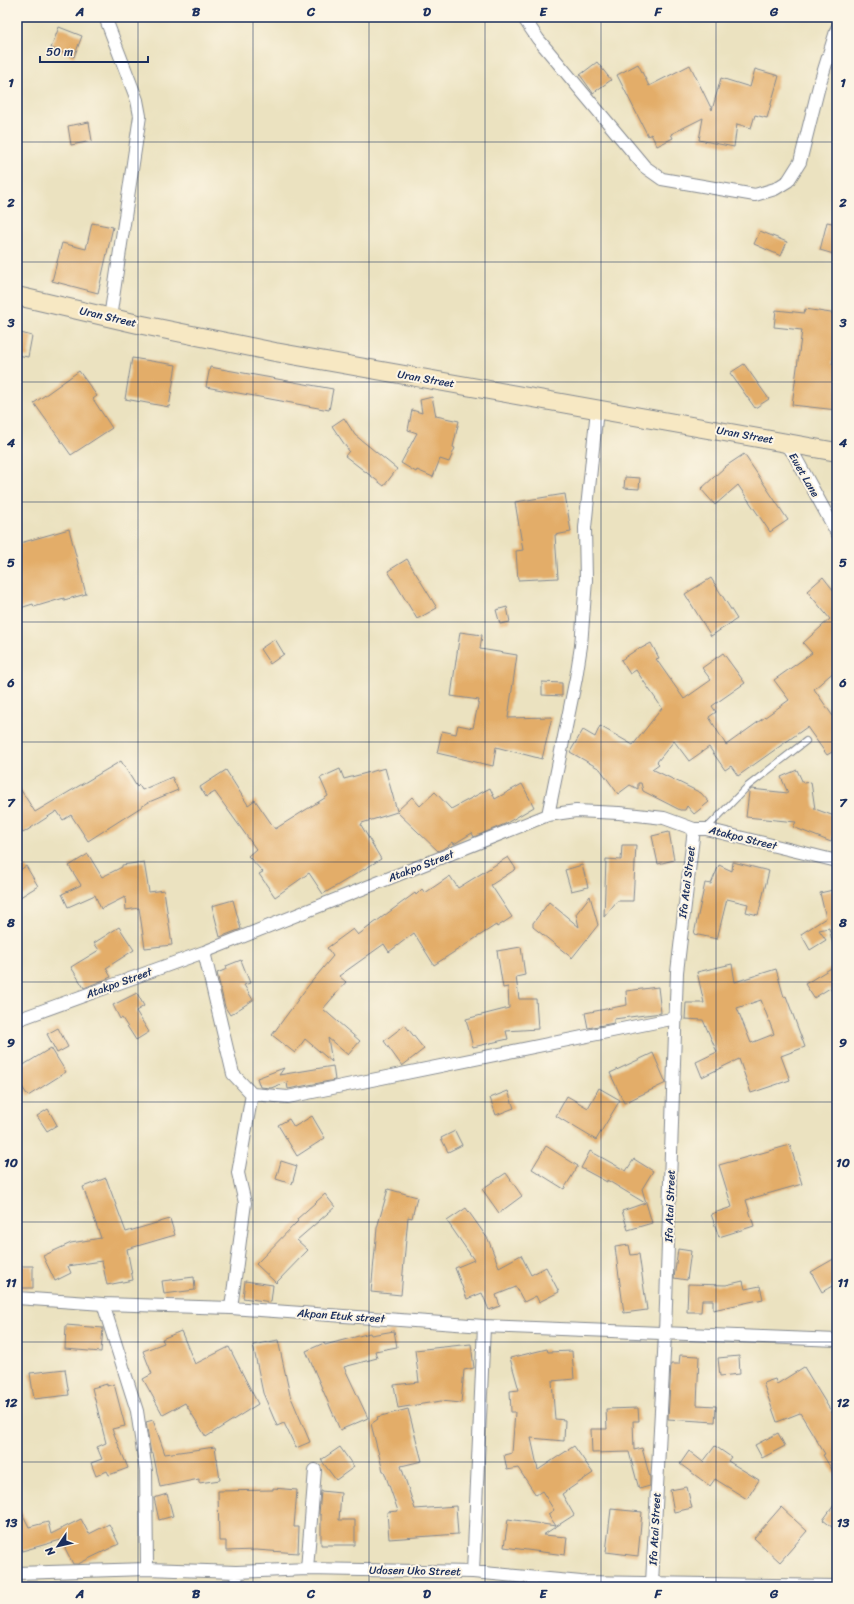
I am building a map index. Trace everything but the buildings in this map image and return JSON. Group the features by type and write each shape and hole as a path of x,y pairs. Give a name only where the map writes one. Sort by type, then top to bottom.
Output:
{"street":[{"path":"104,17 137,100 140,116 110,318"},
{"path":"523,17 538,39 645,167 662,179 755,195 775,189 788,181 800,162 819,86 837,28"},
{"name":"Uran Street","path":"17,296 110,318 275,352 837,452"},
{"path":"548,815 576,678 581,646 586,580 585,528 597,409"},
{"name":"Ewet Lane","path":"779,441 792,451 837,533"},
{"name":"Atakpo Street","path":"17,1020 204,952 548,815 576,811 619,813 664,818 700,829 837,861"},
{"name":"Ifa Atai Street","path":"652,1583 665,1334 677,972 700,829"},
{"path":"204,952 233,1074 252,1094 288,1097 676,1018"},
{"path":"231,1308 245,1203 238,1174 252,1094"},
{"name":"Akpan Etuk street","path":"17,1298 103,1304 231,1308 484,1326 837,1340"},
{"path":"103,1304 137,1411 146,1471 147,1569"},
{"path":"473,1572 484,1326"},
{"path":"306,1569 315,1470"},
{"name":"Udosen Uko Street","path":"17,1573 147,1569 236,1572 306,1569 473,1572 580,1584 652,1583 837,1586"},
{"path":"236,1572 237,1587"}],"lane":[{"path":"700,829 748,786 806,741"}]}
